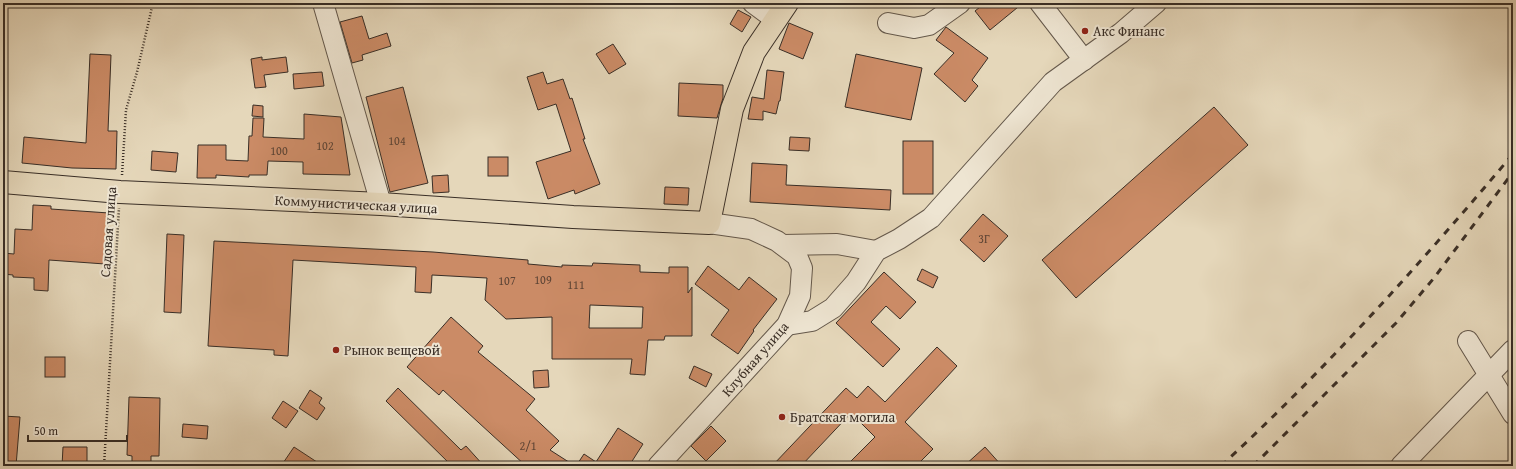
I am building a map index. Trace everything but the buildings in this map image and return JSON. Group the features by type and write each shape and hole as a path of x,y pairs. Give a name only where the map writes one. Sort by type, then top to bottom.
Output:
{"main road":[{"path":"709,223 732,109 754,52 781,12"},
{"name":"Коммунистическая улица","path":"3,182 120,192 381,204 573,217 709,223"}],"street":[{"path":"324,3 381,204"},
{"path":"753,3 781,12"},
{"path":"888,23 914,28 929,25 960,3"},
{"path":"1040,3 1084,60"},
{"path":"787,325 812,321 833,308 856,282 876,251 899,239 930,218 1053,82 1121,33 1156,3"},
{"name":"Клубная улица","path":"658,466 787,325 800,296 802,268 798,256 777,241 751,229 709,223"},
{"path":"783,245 837,244 876,251"},
{"path":"1468,341 1513,414"},
{"path":"1401,466 1513,350"}],"path":[{"name":"Садовая улица","path":"104,466 126,110 137,72 153,3"}],"railway":[{"path":"1221,466 1298,392 1372,314 1408,275 1513,154"},
{"path":"1253,466 1396,323 1434,278 1513,172"}],"place":[{"name":"Акс Финанс","path":"1085,31"},
{"name":"Рынок вещевой","path":"336,350"},
{"name":"Братская могила","path":"782,417"}]}
